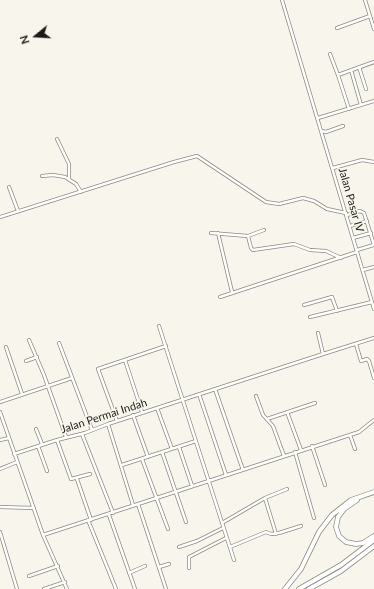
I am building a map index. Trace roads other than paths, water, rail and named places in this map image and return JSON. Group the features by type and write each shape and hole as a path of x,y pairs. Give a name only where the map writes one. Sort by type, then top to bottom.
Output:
{"highway":[{"path":"374,493 354,501 344,509 338,517 336,527 339,536 350,544 363,543 374,536"},
{"path":"285,589 300,569 319,532 332,515 351,500 374,493"},
{"path":"299,589 340,565 374,540"},
{"path":"309,589 374,548"}],"street":[{"name":"Jalan Pasar IV","path":"282,0 374,309"},
{"path":"365,0 374,29"},
{"path":"337,28 370,16"},
{"path":"330,54 349,109"},
{"path":"338,75 374,62"},
{"path":"359,67 366,89"},
{"path":"351,70 361,105"},
{"path":"318,118 374,101"},
{"path":"322,131 326,132 343,126"},
{"path":"57,139 69,164 69,179"},
{"path":"0,217 197,156 266,202 279,204 303,198 314,201 327,209 346,214 362,212 367,221 374,245 341,258 220,296"},
{"path":"333,168 362,160 374,162"},
{"path":"42,176 59,175 69,179 76,184 81,192"},
{"path":"8,187 18,211"},
{"path":"350,226 367,221"},
{"path":"211,233 248,236 264,230"},
{"path":"218,233 232,292"},
{"path":"353,238 371,233"},
{"path":"248,236 251,248 253,250 294,244 310,250 326,251 341,258"},
{"path":"363,270 374,267"},
{"path":"304,305 332,297 337,311"},
{"path":"310,317 372,302"},
{"path":"159,326 234,560"},
{"path":"318,333 323,354"},
{"name":"Jalan Permai Indah","path":"14,454 42,444 82,434 142,412 374,338"},
{"path":"29,340 66,437"},
{"path":"59,343 92,430"},
{"path":"356,344 361,361 367,359 370,361 374,378"},
{"path":"117,421 98,370 166,346"},
{"path":"6,347 22,394"},
{"path":"26,361 36,357"},
{"path":"125,360 142,412"},
{"path":"0,402 47,385 72,378"},
{"path":"215,389 243,470"},
{"path":"199,394 226,475"},
{"path":"256,396 263,415 273,426 284,456"},
{"path":"267,419 315,402"},
{"path":"157,408 172,449"},
{"path":"287,412 301,450"},
{"path":"0,413 43,535 67,589"},
{"path":"133,415 148,457"},
{"path":"43,535 111,514 133,505 312,446 350,435 363,430 374,420"},
{"path":"108,424 122,465 133,505"},
{"path":"36,429 42,444"},
{"path":"82,434 111,514 135,589"},
{"path":"350,435 355,449"},
{"path":"0,440 9,438"},
{"path":"56,440 70,478 73,480 90,474"},
{"path":"122,465 196,441"},
{"path":"38,446 47,471"},
{"path":"312,446 325,485"},
{"path":"179,447 192,486"},
{"path":"162,452 186,522"},
{"path":"295,452 314,518"},
{"path":"142,459 168,530"},
{"path":"0,469 17,462"},
{"path":"77,479 90,520 116,589"},
{"path":"222,523 265,498 287,489"},
{"path":"265,498 276,534"},
{"path":"138,504 166,589"},
{"path":"0,506 34,508"},
{"path":"230,547 267,532 276,534 301,526"},
{"path":"179,547 223,528"},
{"path":"0,532 18,589"},
{"path":"190,568 189,557 226,538"},
{"path":"159,567 169,564"},
{"path":"29,576 58,566"},
{"path":"129,573 145,566"},
{"path":"44,589 65,582"}]}
